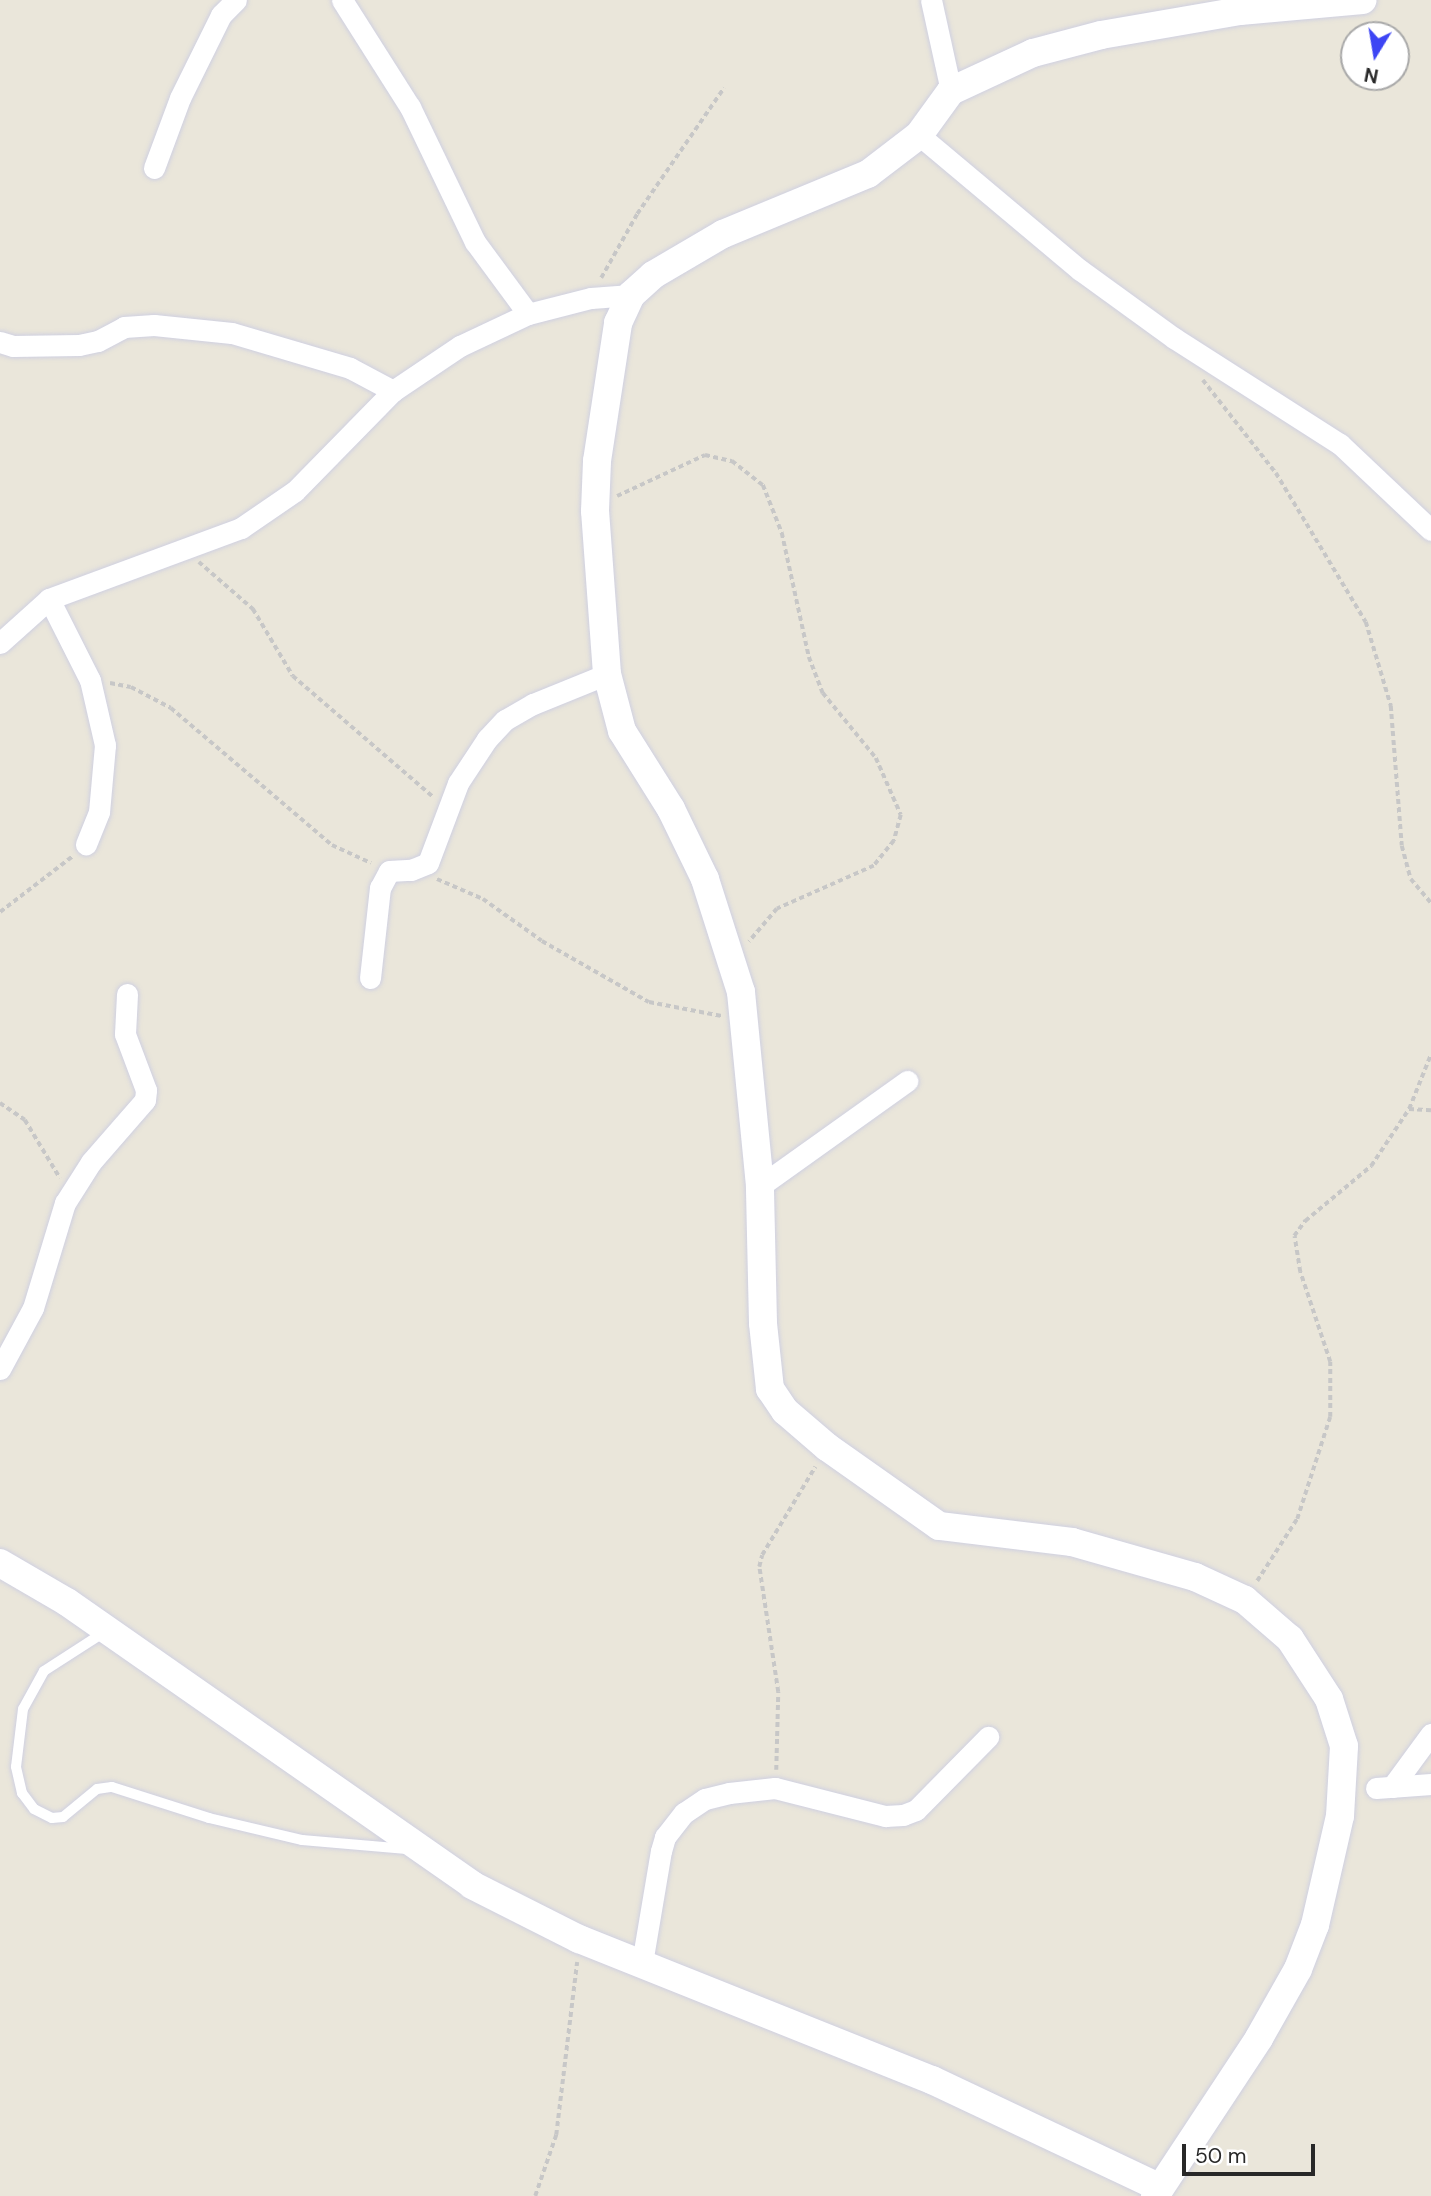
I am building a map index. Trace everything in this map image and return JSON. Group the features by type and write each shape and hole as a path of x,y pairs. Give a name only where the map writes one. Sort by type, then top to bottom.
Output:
{"street":[{"path":"154,168 180,98 221,15 236,0"},
{"path":"342,0 410,107 475,242 528,314"},
{"path":"931,0 951,91"},
{"path":"0,1563 107,1630 472,1885 579,1939 932,2080 1158,2192 1227,2090 1298,1969 1315,1925 1340,1816 1344,1746 1329,1699 1290,1639 1245,1600 1195,1577 1072,1542 939,1526 827,1447 785,1412 770,1389 763,1323 760,1186 745,1021 731,960 688,842 622,731 607,674 595,511 597,461 618,323 631,295 653,275 723,234 868,174 919,135 951,91 1033,53 1101,35 1240,10 1363,0"},
{"path":"919,135 1080,270 1174,338 1340,444 1431,530"},
{"path":"0,643 49,599 241,528 295,491 393,391 460,346 528,314 591,298 631,295"},
{"path":"0,342 13,346 79,345 112,336 124,327 154,325 232,333 312,360 350,368 393,391"},
{"path":"49,599 90,680 106,745 99,812 86,845"},
{"path":"370,978 377,907 389,871 411,870 428,863 469,766 505,720 567,688 607,674"},
{"path":"0,1370 33,1308 70,1194 91,1162 145,1101 146,1090 125,1034 127,994"},
{"path":"760,1186 907,1081"},
{"path":"1431,1734 1384,1787 1431,1784"},
{"path":"642,1963 666,1837 684,1813 705,1799 775,1788 885,1816 903,1815 916,1810 988,1737"}],"lane":[{"path":"107,1630 44,1671 23,1709 16,1767 22,1793 34,1809 63,1817 97,1789 112,1787 209,1818 302,1840 420,1849"}],"path":[{"path":"591,298 637,214 724,88"},
{"path":"1194,369 1276,473 1366,622 1391,706 1402,846 1411,879 1431,903"},
{"path":"595,511 635,486 705,455 732,461 763,485 782,534 809,657 823,693 876,758 901,814 894,841 874,866 777,909 731,960"},
{"path":"184,550 253,609 293,676 449,808"},
{"path":"90,680 131,687 172,708 332,845 389,871"},
{"path":"0,912 86,845"},
{"path":"428,863 430,874 449,887 484,899 542,942 649,1002 745,1021"},
{"path":"1245,1600 1297,1519 1330,1417 1330,1362 1300,1272 1294,1236 1305,1221 1371,1166 1409,1109 1431,1054"},
{"path":"0,1103 25,1120 70,1194"},
{"path":"1409,1109 1431,1110"},
{"path":"775,1788 778,1692 759,1567 762,1555 827,1447"},
{"path":"535,2196 556,2135 579,1939"}]}
